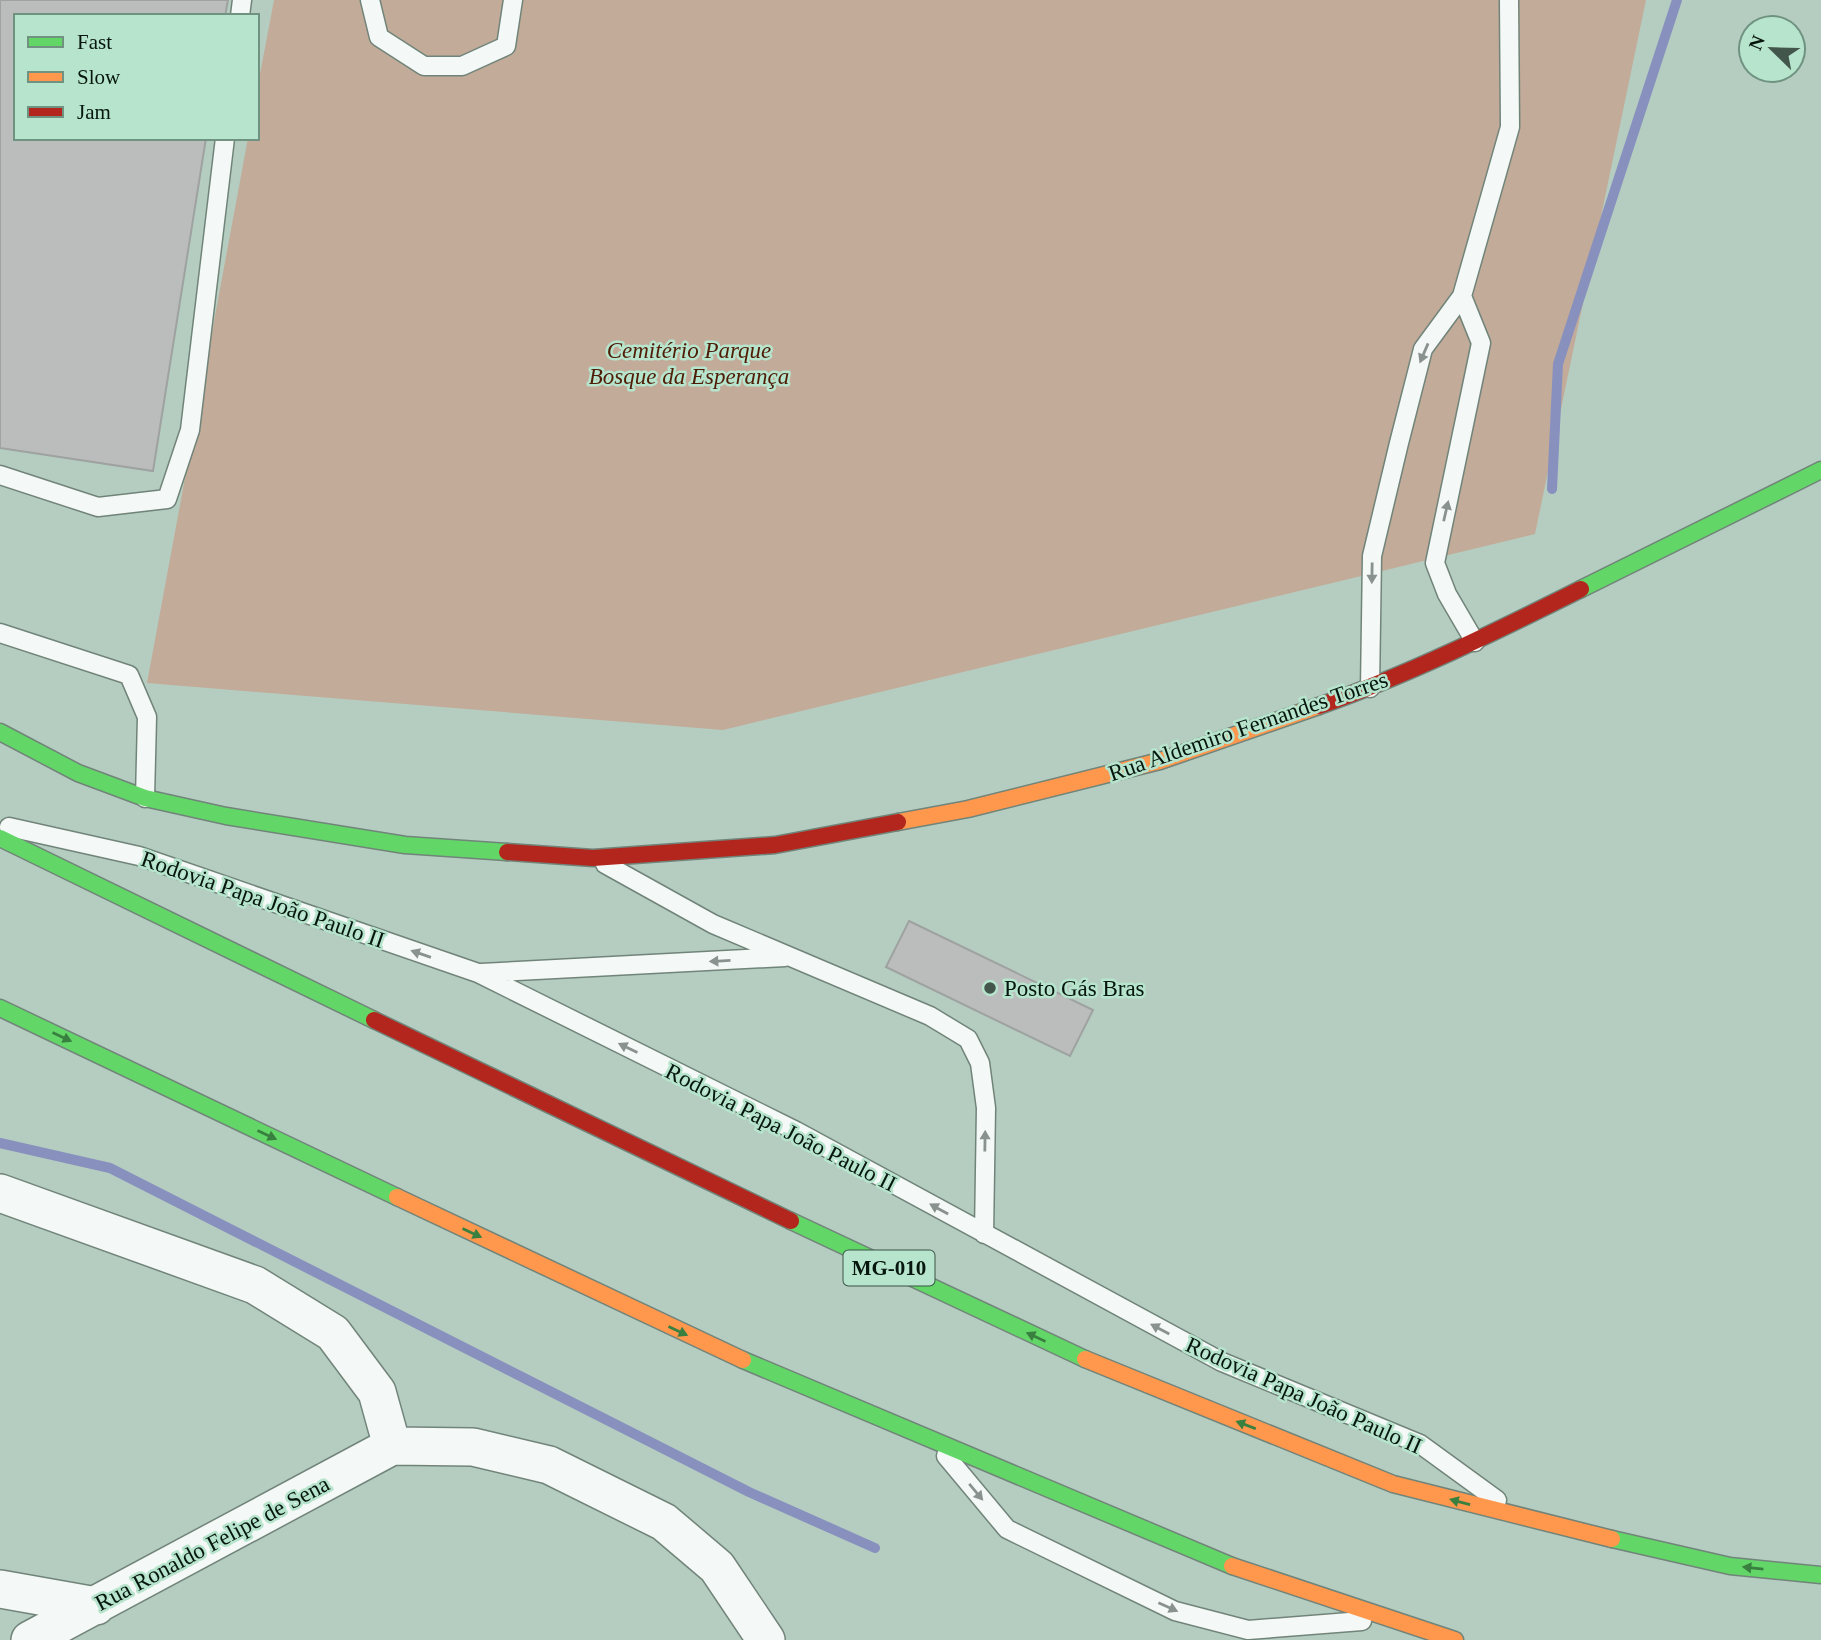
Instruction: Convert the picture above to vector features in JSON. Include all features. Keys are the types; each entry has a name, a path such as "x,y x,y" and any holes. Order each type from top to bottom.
{"main road":[{"name":"Rua Aldemiro Fernandes Torres","path":"0,732 78,773 145,798 226,816 405,845 593,858 775,845 968,810 1160,761 1370,688 1475,642 1821,470"},
{"name":"Rodovia Papa João Paulo II","path":"0,838 704,1180 1116,1374 1393,1484 1523,1519 1730,1566 1821,1575"},
{"path":"0,1008 709,1346 1259,1577 1455,1640"}],"street":[{"path":"0,1193 255,1285 333,1333 377,1392 392,1446 473,1447 549,1465 664,1522 717,1567 766,1640"},
{"name":"Rua Ronaldo Felipe de Sena","path":"30,1640 392,1446"},
{"path":"0,1589 96,1606"}],"lane":[{"path":"370,0 379,37 424,66 462,66 506,46 513,0"},
{"path":"1370,688 1372,556 1423,349 1462,296 1510,127 1508,0"},
{"path":"0,475 99,507 167,499 190,430 225,140"},
{"path":"1462,296 1481,343 1435,563 1447,594 1475,642"},
{"path":"0,633 129,675 147,717 145,798"},
{"name":"Rodovia Papa João Paulo II","path":"0,825 139,856 478,973 796,1131 1222,1362 1420,1444 1523,1519"},
{"name":"Rua Aldemiro Fernandes Torres","path":"593,858 713,925 930,1016 968,1039 980,1063 986,1108 984,1234"},
{"path":"478,973 789,957"},
{"path":"933,1440 1007,1529 1175,1611 1248,1630 1388,1619"}],"green space":[{"name":"Cemitério Parque Bosque da Esperança","path":"274,0 1646,0 1535,534 723,730 147,683 248,140 259,140 259,79"}],"building":[{"path":"0,0 228,0 225,14 14,14 14,140 206,140 153,471 0,448"},
{"name":"Posto Gás Bras","path":"909,921 1093,1010 1070,1056 886,967"}],"waterway":[{"path":"1552,489 1558,364 1677,0"},
{"path":"0,1143 110,1168 749,1492 875,1548"}],"traffic: fast":[{"path":"1581,589 1821,470"},
{"path":"0,732 78,773 145,798 226,816 405,845 507,852"},
{"path":"0,838 374,1020"},
{"path":"0,1008 397,1197"},
{"path":"791,1221 1085,1359"},
{"path":"743,1360 1232,1566"},
{"path":"1612,1539 1730,1566 1821,1575"}],"traffic: slow":[{"path":"898,822 968,809 1160,761 1319,706"},
{"path":"397,1197 743,1360"},
{"path":"1085,1359 1393,1484 1612,1539"},
{"path":"1232,1566 1455,1640"}],"traffic: jam":[{"path":"1319,706 1419,666 1581,589"},
{"path":"507,852 593,858 775,845 898,822"},
{"path":"374,1020 791,1221"}],"place":[{"name":"Posto Gás Bras","path":"990,988"}]}
